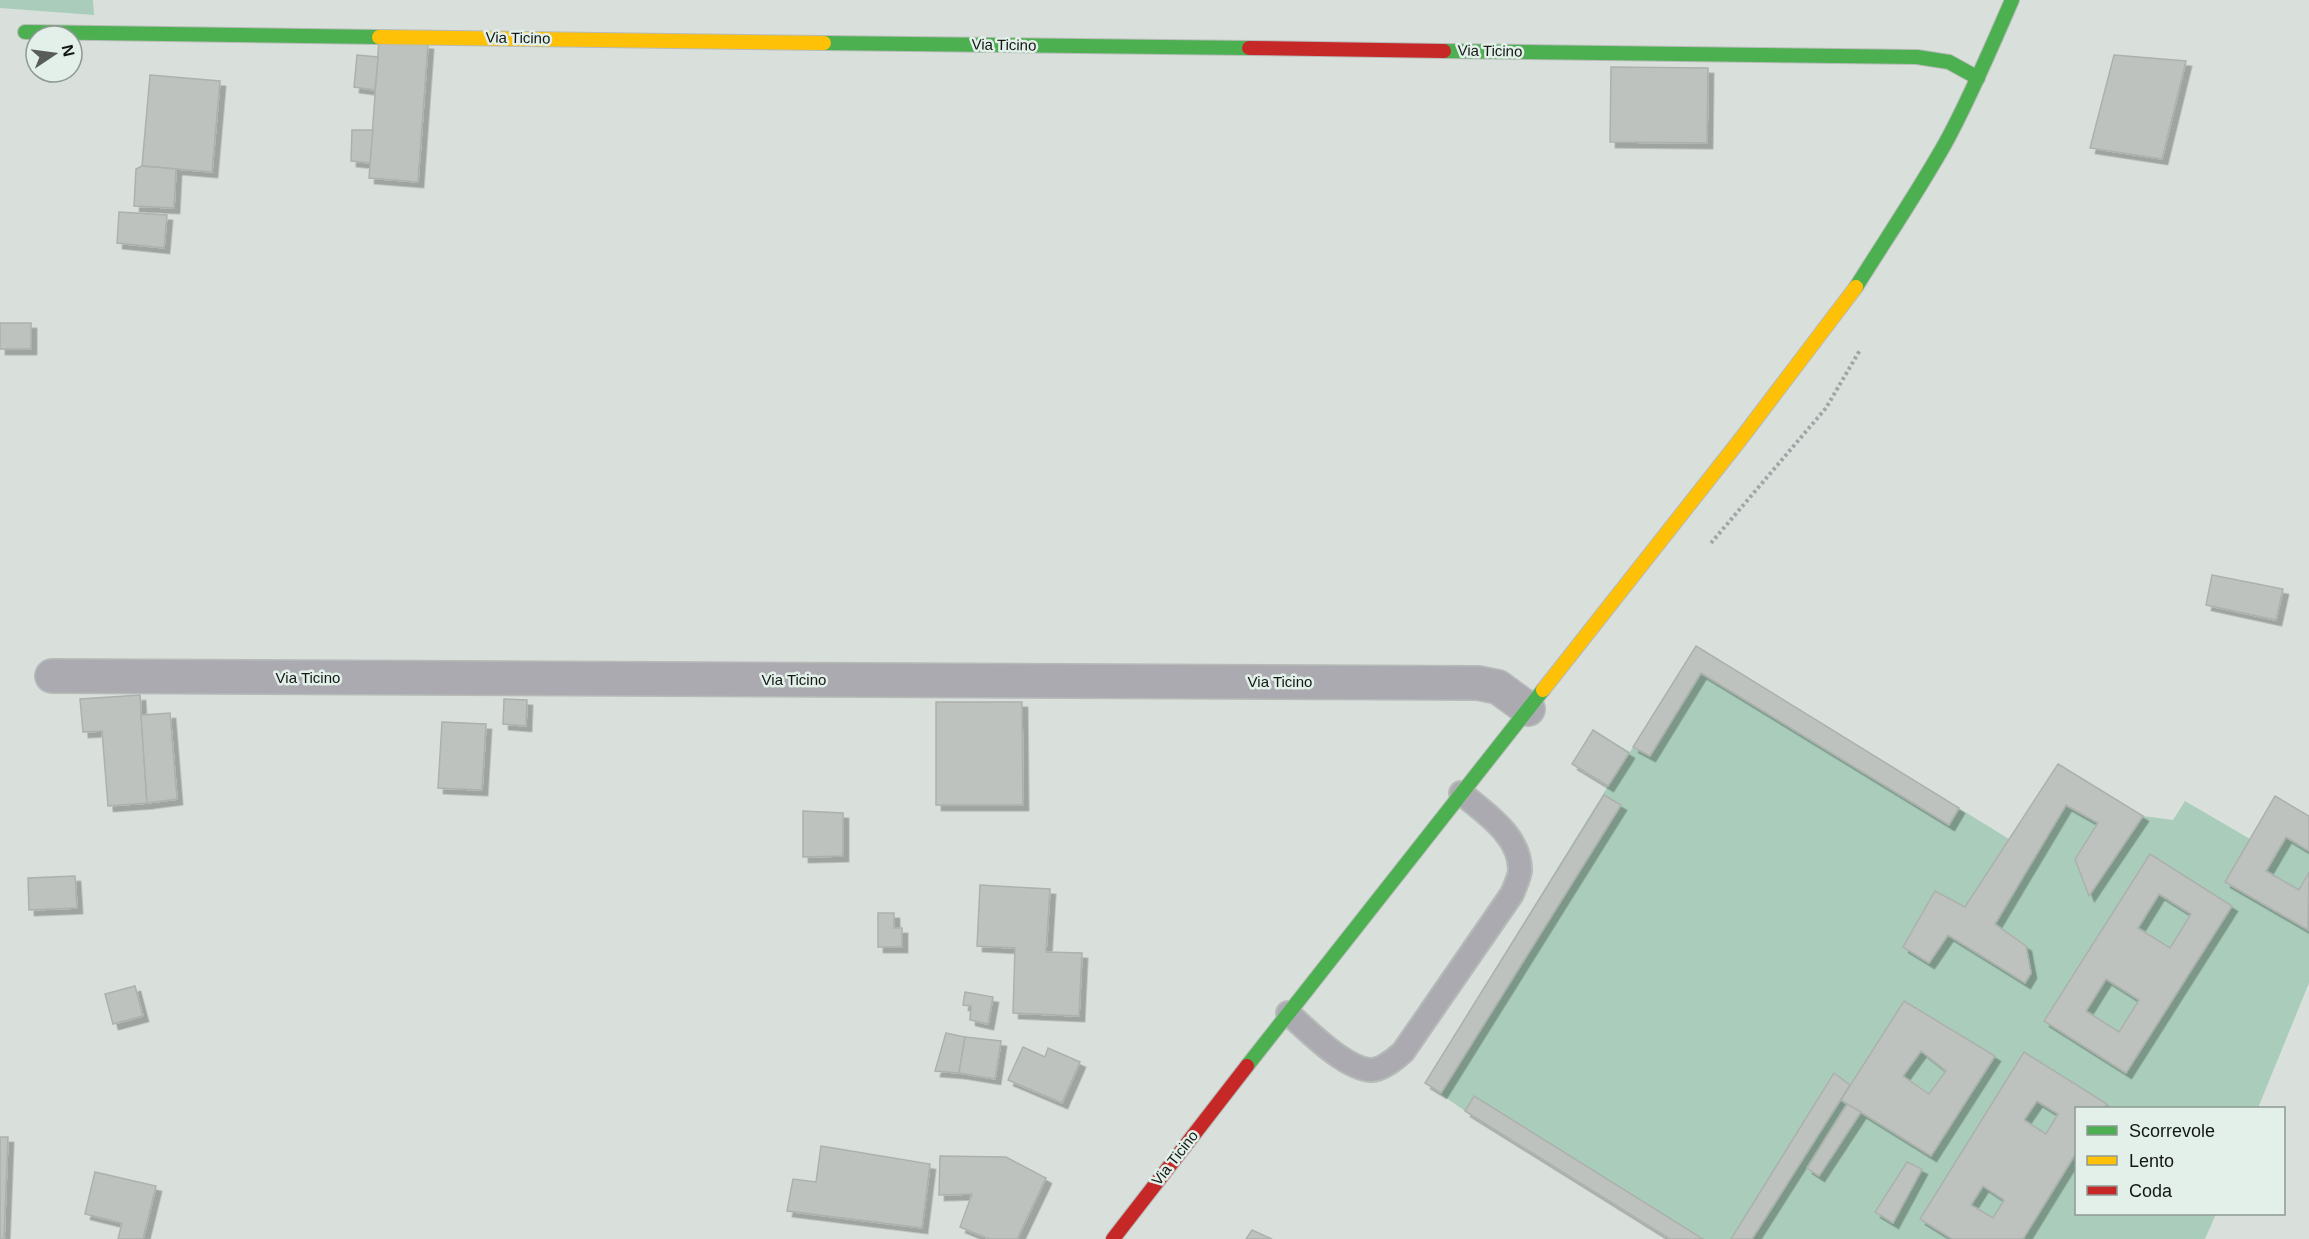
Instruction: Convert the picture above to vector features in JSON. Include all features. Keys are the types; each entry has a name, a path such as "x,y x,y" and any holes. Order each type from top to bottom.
{"street":[{"name":"Via Ticino","path":"1113,1239 1288,1013 1762,412 1853,291 1923,181 1978,78 2012,0"},
{"name":"Via Ticino","path":"84,33 1917,57 1949,62 1978,78"},
{"name":"Via Ticino","path":"52,676 1478,683 1498,687 1528,709"}],"lane":[{"path":"1288,1013 1352,1065 1373,1070 1393,1061 1403,1052 1512,894 1520,873 1518,855 1503,829 1461,793"}],"green space":[{"path":"0,0 93,0 94,15 0,8"},
{"path":"1696,646 2009,839 2059,764 2143,816 2173,820 2185,801 2250,839 2309,816 2309,983 2258,1107 2075,1107 2075,1215 2216,1215 2205,1239 1670,1239 1465,1111 1425,1083 1608,786 1572,764 1593,730 1630,752"}],"building":[{"path":"379,40 428,44 418,182 369,178"},
{"path":"357,55 378,57 375,90 354,87"},
{"path":"2114,55 2186,61 2162,159 2090,148"},
{"path":"1611,67 1708,68 1707,143 1610,142"},
{"path":"150,75 220,81 212,172 142,166"},
{"path":"352,130 373,130 370,163 351,161"},
{"path":"142,166 176,169 174,208 134,206 136,169"},
{"path":"119,212 167,215 164,248 117,243"},
{"path":"0,323 31,323 31,349 0,349"},
{"path":"2212,575 2283,589 2276,620 2206,605"},
{"path":"1696,646 1959,808 1949,825 1701,673 1650,756 1633,747"},
{"path":"140,695 147,803 108,806 102,731 83,732 80,699"},
{"path":"504,699 527,700 526,726 503,724"},
{"path":"936,702 1022,702 1023,805 936,805"},
{"path":"170,713 177,799 147,803 141,715"},
{"path":"442,722 486,724 482,790 438,788"},
{"path":"1593,730 1629,753 1608,786 1572,764"},
{"path":"2058,764 2143,816 2089,896 2075,859 2098,823 2066,805 1995,924 2026,946 2031,973 2025,983 1948,935 1929,963 1903,947 1935,891 1965,907"},
{"path":"1604,795 1621,805 1441,1093 1425,1083"},
{"path":"2275,796 2309,816 2309,851 2286,837 2266,871 2299,890 2309,872 2308,930 2225,882"},
{"path":"803,811 843,813 843,856 803,857"},
{"path":"2150,854 2232,906 2126,1073 2044,1021","holes":["2159,894 2191,914 2170,948 2138,928","2106,979 2139,1000 2119,1032 2086,1011"]},
{"path":"75,876 77,908 29,910 28,878"},
{"path":"980,885 1050,889 1046,952 1082,953 1079,1016 1013,1013 1015,948 977,946"},
{"path":"878,913 894,913 894,928 902,928 902,947 878,947"},
{"path":"135,986 143,1016 113,1024 105,994"},
{"path":"965,992 993,997 988,1024 970,1020 971,1006 963,1005"},
{"path":"1904,1001 1995,1056 1931,1156 1841,1100","holes":["1921,1051 1946,1071 1929,1094 1903,1076"]},
{"path":"946,1033 965,1037 959,1073 935,1071"},
{"path":"965,1037 1001,1041 995,1079 959,1073"},
{"path":"1023,1047 1045,1057 1048,1048 1080,1062 1062,1103 1008,1080"},
{"path":"2024,1052 2107,1104 2105,1107 2075,1107 2075,1155 2023,1239 1952,1239 1920,1219","holes":["2037,1101 2058,1114 2046,1134 2024,1120","1983,1186 2004,1200 1993,1218 1971,1205"]},
{"path":"1834,1073 1850,1085 1752,1239 1731,1239"},
{"path":"1474,1096 1703,1239 1670,1239 1465,1111"},
{"path":"1847,1104 1861,1112 1819,1176 1807,1168"},
{"path":"0,1137 8,1137 4,1239 0,1239"},
{"path":"821,1146 930,1164 922,1228 787,1211 793,1179 816,1182"},
{"path":"940,1156 1006,1157 1046,1178 1017,1239 989,1239 960,1227 972,1194 939,1195"},
{"path":"1907,1162 1922,1169 1893,1223 1875,1212"},
{"path":"95,1172 156,1186 143,1239 118,1239 122,1223 85,1214"},
{"path":"1252,1230 1272,1239 1246,1239"}],"traffic: fast":[{"path":"1856,287 1946,142 2012,0"},
{"path":"84,33 379,37"},
{"path":"824,43 1249,48"},
{"path":"1444,51 1917,57 1949,62 1978,78"},
{"path":"1247,1066 1543,690"}],"traffic: slow":[{"path":"379,37 824,43"},
{"path":"1543,690 1740,440 1856,287"}],"traffic: jam":[{"path":"1249,48 1444,51"},
{"path":"1113,1239 1247,1066"}]}
